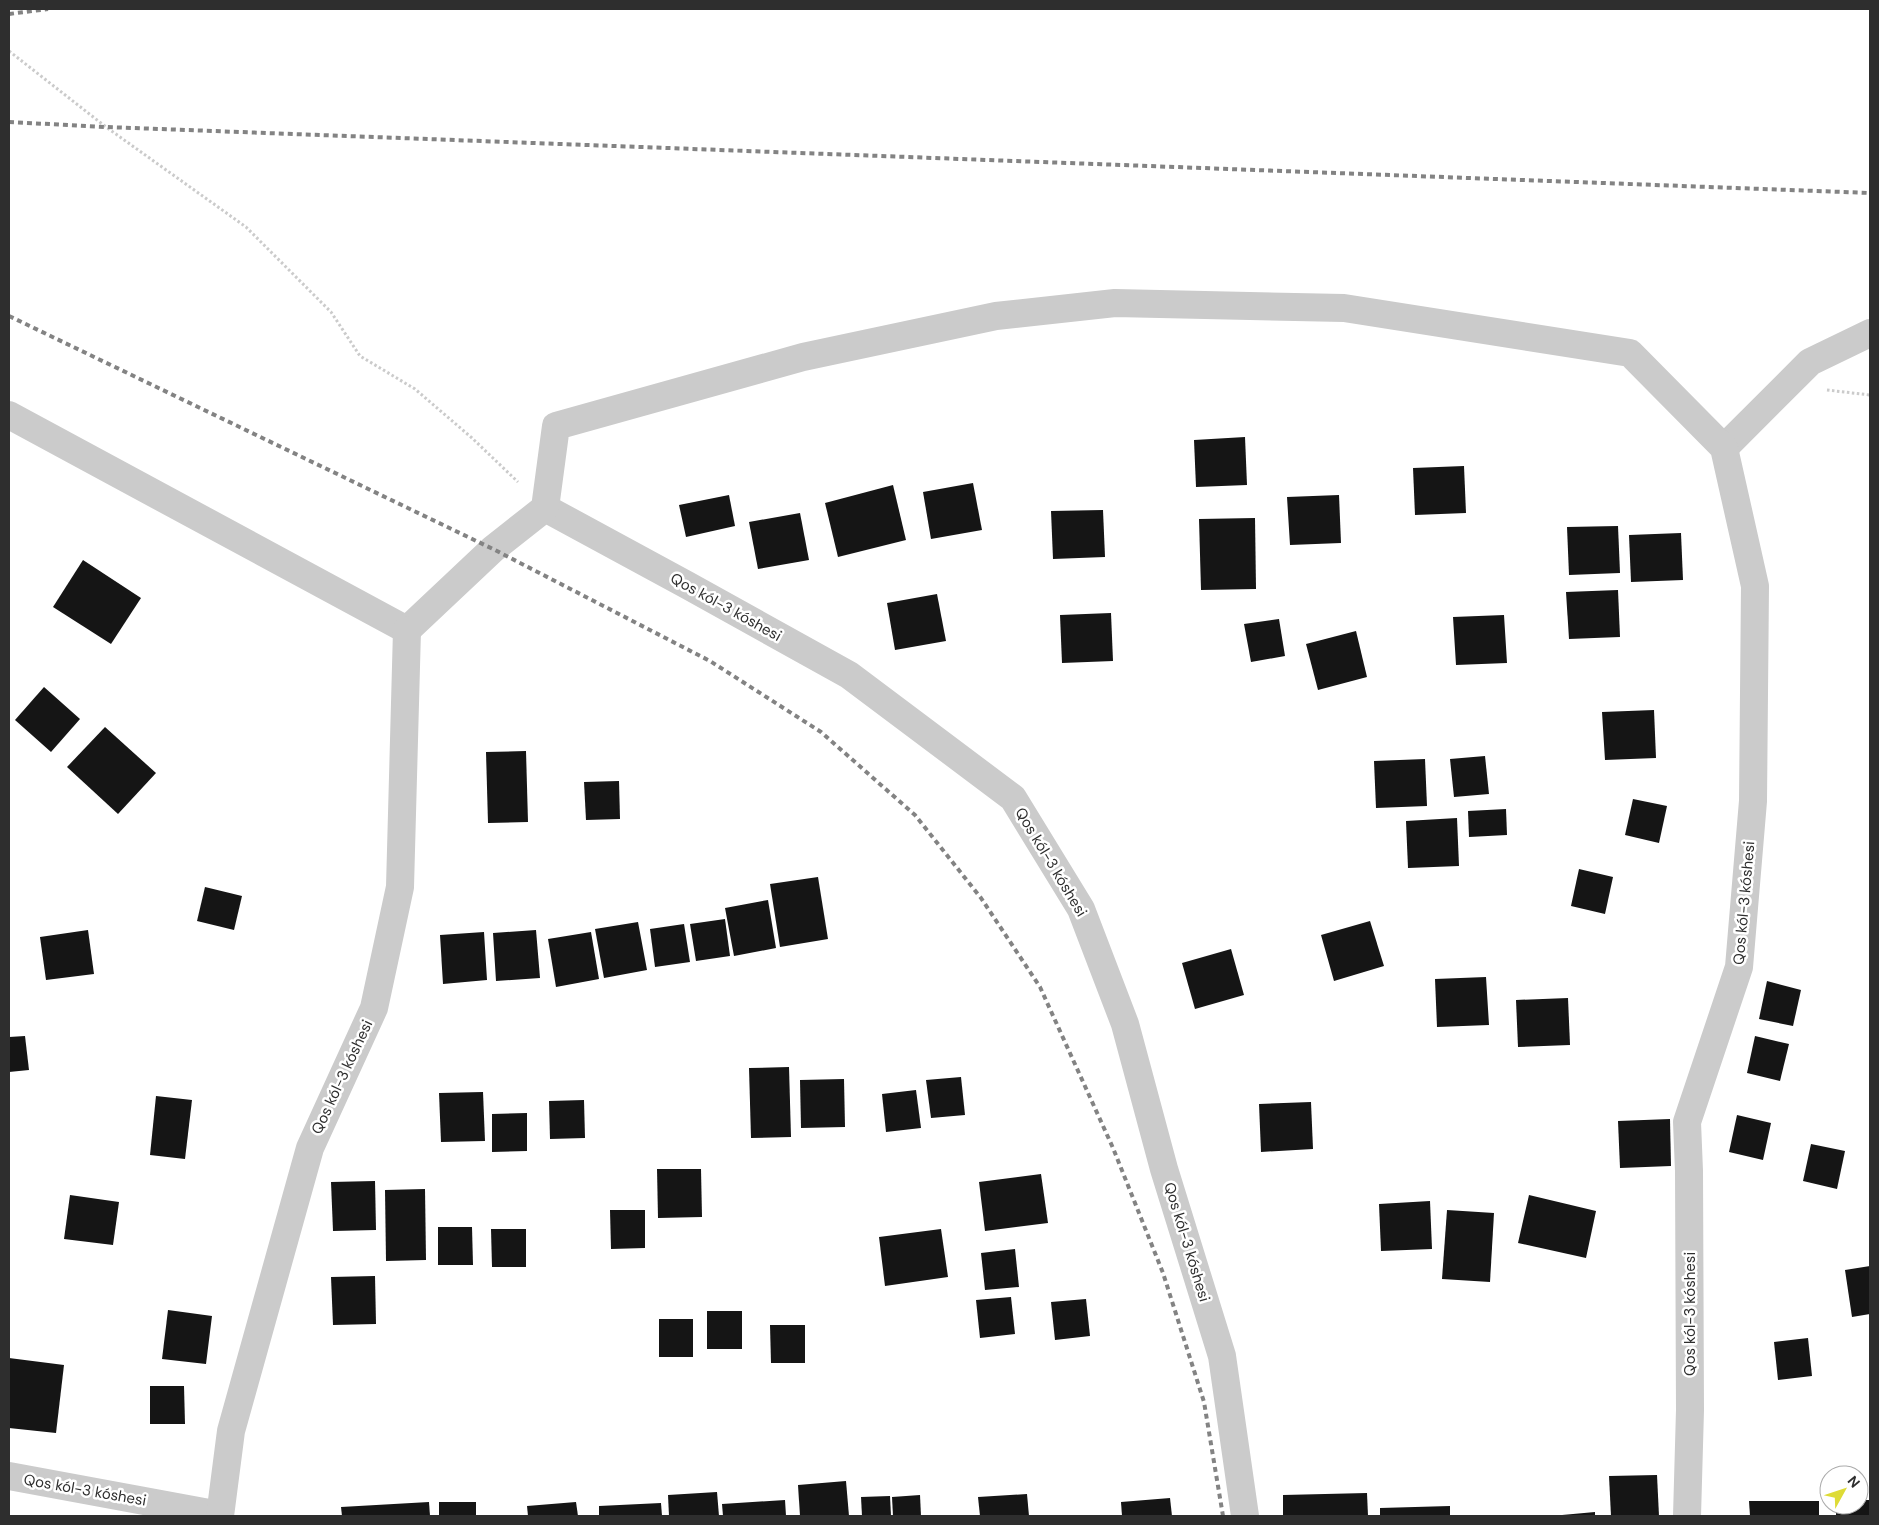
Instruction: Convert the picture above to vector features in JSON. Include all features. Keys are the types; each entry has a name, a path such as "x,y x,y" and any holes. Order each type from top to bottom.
{"street":[{"path":"9,415 407,630 493,548 545,508 556,426 804,357 996,316 1115,303 1344,308 1630,353 1724,448 1810,362 1870,333"},
{"name":"Qos kól-3 kóshesi","path":"1687,1516 1690,1410 1689,1171 1686,1122 1739,967 1753,801 1755,586 1724,448"},
{"name":"Qos kól-3 kóshesi","path":"545,508 849,675 1013,798 1081,909 1125,1024 1164,1168 1222,1356 1245,1516"},
{"name":"Qos kól-3 kóshesi","path":"9,1476 220,1516 231,1431 310,1148 374,1008 400,887 407,630"}],"path":[{"path":"9,51 106,127 246,227 331,312 360,356 415,389 472,438 545,508"}],"building":[{"path":"1245,437 1247,485 1196,487 1194,440"},
{"path":"1464,466 1466,513 1415,515 1413,468"},
{"path":"973,483 982,530 931,539 923,492"},
{"path":"893,485 906,540 838,557 825,503"},
{"path":"729,495 735,526 686,537 679,505"},
{"path":"1339,495 1341,543 1290,545 1287,497"},
{"path":"1103,510 1105,557 1053,559 1051,511"},
{"path":"800,513 809,560 758,569 749,522"},
{"path":"1255,518 1256,589 1201,590 1199,519"},
{"path":"1618,526 1620,573 1569,575 1567,527"},
{"path":"1681,533 1683,580 1631,582 1629,535"},
{"path":"83,560 141,598 111,644 53,607"},
{"path":"1618,590 1620,637 1569,639 1566,592"},
{"path":"937,594 946,641 895,650 887,603"},
{"path":"1111,613 1113,661 1062,663 1060,615"},
{"path":"1504,615 1507,663 1456,665 1453,617"},
{"path":"1279,619 1285,656 1251,662 1244,624"},
{"path":"1356,631 1367,677 1318,690 1306,644"},
{"path":"44,687 80,719 51,752 15,720"},
{"path":"1654,710 1656,758 1605,760 1602,712"},
{"path":"105,727 156,773 118,814 67,767"},
{"path":"526,751 528,822 488,823 486,752"},
{"path":"1485,756 1489,794 1454,797 1450,759"},
{"path":"1425,759 1427,806 1376,808 1374,761"},
{"path":"619,781 620,819 586,820 584,782"},
{"path":"1633,799 1667,806 1659,843 1625,835"},
{"path":"1506,809 1507,835 1469,837 1468,811"},
{"path":"1457,818 1459,866 1408,868 1406,821"},
{"path":"1579,869 1613,877 1605,914 1571,906"},
{"path":"818,877 828,939 780,947 770,884"},
{"path":"205,887 242,896 234,930 197,921"},
{"path":"768,900 776,948 734,956 725,908"},
{"path":"725,919 730,956 696,961 690,924"},
{"path":"1370,921 1384,966 1334,981 1321,935"},
{"path":"638,922 647,970 604,978 595,929"},
{"path":"684,924 690,962 655,967 650,929"},
{"path":"88,930 94,974 46,980 40,937"},
{"path":"536,930 540,978 496,981 493,933"},
{"path":"484,932 487,980 443,984 440,935"},
{"path":"591,932 599,979 556,987 548,939"},
{"path":"1231,949 1244,995 1195,1009 1182,963"},
{"path":"1486,977 1489,1025 1437,1027 1435,979"},
{"path":"1767,981 1801,990 1793,1026 1759,1019"},
{"path":"1568,998 1570,1045 1518,1047 1516,1000"},
{"path":"25,1036 29,1070 9,1072 9,1037"},
{"path":"1755,1036 1789,1044 1780,1081 1747,1073"},
{"path":"789,1067 791,1137 751,1138 749,1068"},
{"path":"961,1077 965,1115 931,1118 926,1080"},
{"path":"844,1079 845,1127 801,1128 800,1080"},
{"path":"916,1090 921,1128 886,1132 882,1094"},
{"path":"483,1092 485,1141 441,1142 439,1093"},
{"path":"156,1096 192,1100 185,1159 150,1155"},
{"path":"584,1100 585,1138 550,1139 549,1101"},
{"path":"1311,1102 1313,1149 1261,1152 1259,1104"},
{"path":"527,1113 527,1151 492,1152 492,1114"},
{"path":"1737,1115 1771,1123 1763,1160 1729,1152"},
{"path":"1670,1119 1671,1166 1620,1168 1618,1121"},
{"path":"1811,1144 1845,1151 1837,1189 1803,1181"},
{"path":"657,1169 701,1169 702,1217 658,1218"},
{"path":"1041,1174 1048,1223 985,1231 979,1182"},
{"path":"375,1181 376,1230 333,1231 331,1182"},
{"path":"425,1189 426,1260 386,1261 385,1190"},
{"path":"70,1195 119,1202 113,1245 64,1239"},
{"path":"1529,1195 1596,1211 1586,1258 1518,1243"},
{"path":"1430,1201 1432,1249 1381,1251 1379,1204"},
{"path":"610,1210 645,1210 645,1248 611,1249"},
{"path":"1447,1210 1494,1213 1490,1282 1442,1279"},
{"path":"438,1227 472,1227 473,1265 438,1265"},
{"path":"491,1229 526,1229 526,1267 492,1267"},
{"path":"941,1229 948,1277 885,1286 879,1237"},
{"path":"1015,1249 1019,1287 985,1290 981,1253"},
{"path":"1870,1266 1870,1314 1852,1317 1845,1270"},
{"path":"375,1276 376,1324 333,1325 331,1277"},
{"path":"1011,1297 1015,1334 980,1338 976,1300"},
{"path":"1086,1299 1090,1336 1055,1340 1051,1302"},
{"path":"168,1310 212,1316 206,1364 162,1359"},
{"path":"707,1311 742,1311 742,1349 707,1349"},
{"path":"659,1319 693,1319 693,1357 659,1357"},
{"path":"770,1325 805,1325 805,1363 771,1363"},
{"path":"1808,1338 1812,1376 1778,1380 1774,1342"},
{"path":"9,1358 64,1365 56,1433 9,1428"},
{"path":"150,1386 184,1386 185,1424 150,1424"},
{"path":"1657,1475 1659,1516 1611,1516 1609,1476"},
{"path":"846,1481 849,1516 800,1516 798,1485"},
{"path":"717,1492 719,1516 669,1516 668,1495"},
{"path":"1367,1493 1368,1516 1283,1516 1283,1495"},
{"path":"1027,1494 1029,1516 980,1516 978,1497"},
{"path":"920,1495 921,1516 893,1516 892,1497"},
{"path":"890,1496 891,1516 862,1516 861,1497"},
{"path":"1170,1498 1172,1516 1122,1516 1121,1502"},
{"path":"785,1500 786,1516 723,1516 722,1504"},
{"path":"1870,1500 1870,1516 1836,1516 1869,1515"},
{"path":"1749,1501 1819,1501 1819,1516 1750,1516"},
{"path":"429,1502 430,1516 342,1516 341,1507"},
{"path":"439,1502 476,1502 476,1516 439,1516"},
{"path":"576,1502 578,1516 528,1516 527,1506"},
{"path":"661,1503 662,1516 599,1516 599,1506"},
{"path":"1450,1506 1450,1516 1380,1516 1380,1508"},
{"path":"1595,1512 1595,1516 1562,1516 1562,1515"}],"railway":[{"path":"9,14 48,9"},
{"path":"9,122 1870,193"},
{"path":"9,316 493,549 710,661 821,732 915,815 981,898 1040,987 1113,1148 1163,1273 1204,1402 1223,1516"}]}
